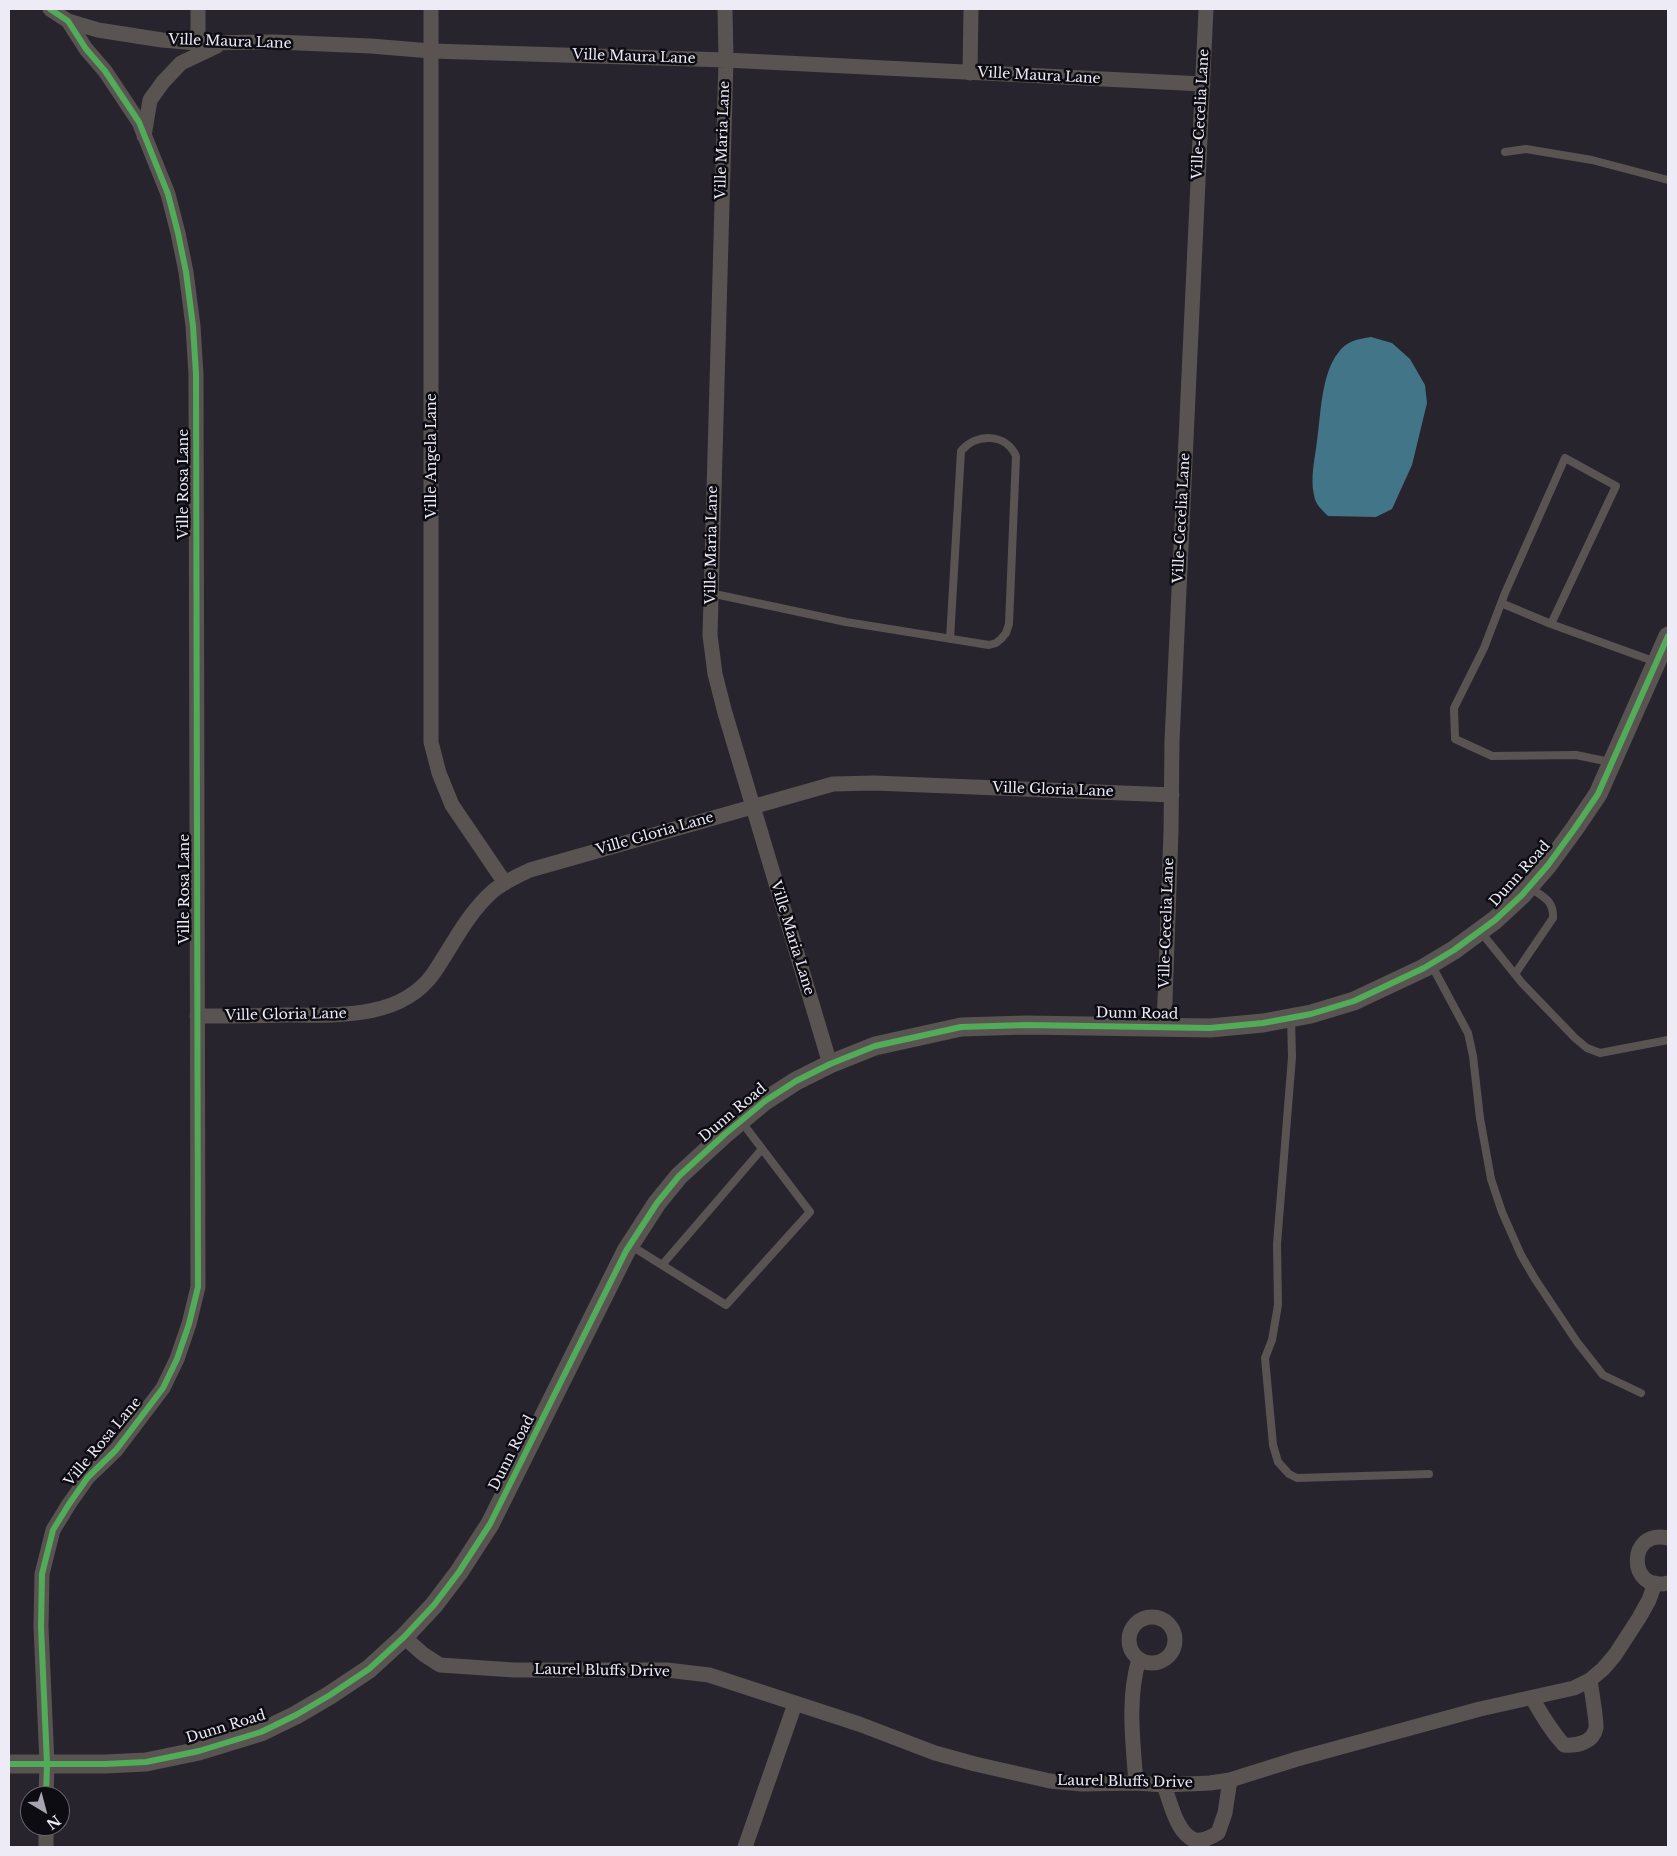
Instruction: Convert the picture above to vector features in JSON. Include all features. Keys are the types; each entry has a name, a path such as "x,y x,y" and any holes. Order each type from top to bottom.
{"street":[{"name":"Ville Rosa Lane","path":"46,1786 41,1627 42,1574 53,1530 88,1477 116,1450 162,1388 176,1359 189,1324 198,1287 196,374 193,326 186,272 168,194 139,122 106,71 86,49 68,21 50,9"},
{"path":"198,9 198,43"},
{"name":"Ville Angela Lane","path":"431,9 431,742 439,773 452,805 505,883"},
{"name":"Ville Maria Lane","path":"725,9 726,60 710,635 715,674 830,1064"},
{"path":"970,73 971,9"},
{"name":"Ville-Cecelia Lane","path":"1164,1028 1172,795 1172,731 1206,9"},
{"name":"Ville Maura Lane","path":"68,21 98,30 162,40 198,43 274,42 371,46 431,51 726,60 1202,84"},
{"path":"144,137 150,100 163,82 181,63 222,43"},
{"name":"Dunn Road","path":"9,1764 146,1762 199,1751 261,1732 296,1715 369,1669 404,1638 434,1605 459,1572 490,1524 630,1245 658,1203 679,1176 740,1121 771,1096 796,1081 830,1064 875,1046 961,1027 1026,1024 1164,1028 1228,1026 1263,1024 1311,1014 1354,1001 1431,964 1480,931 1495,920 1529,887 1548,865 1598,794 1668,636"},
{"name":"Ville Gloria Lane","path":"197,1016 336,1015 368,1012 394,1004 416,992 432,975 460,929 493,891 530,870 833,784 874,783 1172,795"},
{"name":"Laurel Bluffs Drive","path":"404,1638 440,1665 514,1670 666,1670 709,1675 859,1724 935,1753 1050,1781 1082,1784 1136,1783 1164,1785 1210,1783 1230,1780 1471,1712 1574,1688 1590,1680 1616,1654 1649,1600 1662,1583 1648,1580 1642,1575 1636,1560 1638,1553 1648,1540 1655,1537 1668,1538"},
{"path":"1136,1783 1132,1722 1133,1679 1139,1659"},
{"path":"1532,1698 1547,1725 1560,1741 1564,1745 1575,1746 1588,1740 1596,1728 1590,1680"},
{"path":"745,1847 795,1704"},
{"path":"1164,1785 1177,1822 1195,1840 1203,1840 1218,1832 1225,1813 1230,1780"}],"lane":[{"path":"1505,152 1526,149 1582,158 1668,180"},
{"path":"710,592 846,622 950,639 989,645 996,643 1006,633 1009,624 1016,456 1007,442 1000,439 972,440 961,451 950,639"},
{"path":"1551,624 1616,486 1565,458 1501,603 1484,648 1454,708 1455,739 1492,756 1576,755 1612,763"},
{"path":"1501,603 1551,624 1656,662"},
{"path":"1515,974 1553,918 1554,908 1529,887"},
{"path":"1480,931 1515,974 1575,1038 1588,1048 1600,1052 1668,1040"},
{"path":"1431,964 1468,1033 1473,1056 1480,1118 1492,1179 1502,1212 1521,1255 1566,1326 1603,1375 1641,1393"},
{"path":"1291,1018 1292,1057 1277,1244 1278,1305 1272,1340 1265,1358 1273,1445 1278,1462 1289,1474 1297,1478 1429,1474"},
{"path":"630,1245 726,1305 810,1212 740,1121"},
{"path":"662,1265 762,1149"}],"water":[{"path":"1371,337 1392,343 1410,359 1425,385 1427,403 1412,465 1392,509 1376,517 1328,516 1316,501 1312,482 1325,383 1332,362 1341,349 1353,341"}],"cycle path":[{"path":"46,1786 41,1627 42,1574 53,1530 88,1477 116,1450 163,1388 177,1359 189,1324 198,1287 196,374 193,326 186,272 168,194 139,122 105,71 86,49 68,21 50,9"},
{"path":"9,1764 146,1762 199,1751 261,1732 296,1715 369,1669 404,1637 434,1605 459,1572 490,1524 626,1251 657,1203 679,1176 725,1134 765,1101 796,1081 830,1064 875,1046 961,1027 1026,1025 1210,1028 1263,1023 1311,1014 1354,1001 1424,968 1454,950 1495,920 1522,895 1548,865 1575,828 1598,794 1668,636"}]}
